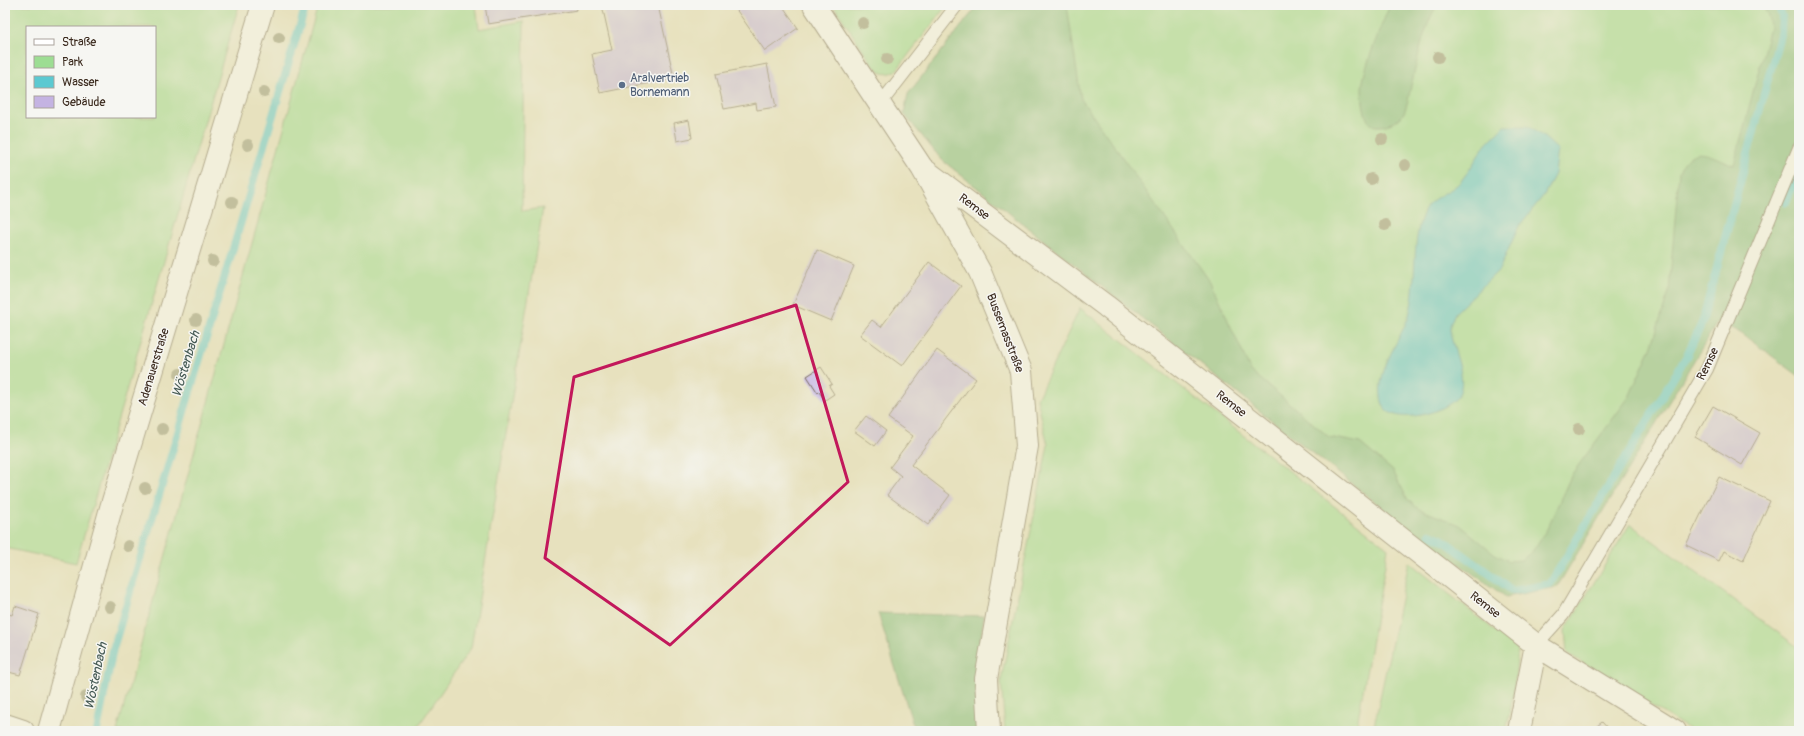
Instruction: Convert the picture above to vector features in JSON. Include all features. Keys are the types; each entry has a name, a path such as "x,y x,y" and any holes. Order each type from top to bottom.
{"street":[{"name":"Adenauerstraße","path":"49,731 111,508 263,5"},
{"name":"Bussemasstraße","path":"814,5 922,168 980,272 1021,371 1027,446 986,679 989,731"},
{"name":"Remse","path":"922,168 1106,306 1536,645 1674,731"},
{"path":"1519,731 1536,645"},
{"path":"5,726 23,731"}],"lane":[{"path":"880,103 957,5"},
{"name":"Remse","path":"1536,645 1563,615 1707,369 1799,148"}],"highlighted area":[{"path":"796,305 848,482 670,645 545,558 574,377"}],"green space":[{"path":"5,5 239,5 76,563 5,548"},
{"path":"318,5 476,5 479,29 524,21 522,211 543,208 471,648 415,731 117,731"},
{"path":"833,5 947,5 896,71 886,74 878,70 873,65"},
{"path":"978,5 1768,5 1776,20 1699,322 1547,577 1413,532 942,160 904,114 908,94"},
{"path":"978,5 1067,5 1081,99 1211,283 1251,371 1329,437 1360,443 1393,471 1408,500 1419,509 1460,525 1495,554 1509,561 1521,560 1532,552 1547,529 1572,474 1629,397 1651,348 1669,292 1679,172 1684,162 1690,156 1703,154 1710,155 1734,165 1770,27 1767,14 1760,5 1799,5 1799,376 1742,334 1718,321 1557,587 1506,597 1413,532 942,160 904,114 908,94"},
{"path":"1390,5 1437,5 1424,34 1408,102 1403,114 1394,122 1376,126 1369,122 1366,116 1363,104 1363,80 1369,59"},
{"path":"1080,308 1388,548 1356,731 1005,731 1001,680 1048,445 1037,399"},
{"path":"1630,524 1799,648 1799,731 1692,731 1567,653 1565,630"},
{"path":"1409,562 1518,649 1514,691 1506,731 1373,731"},
{"path":"878,613 984,616 975,682 979,731 915,731"}],"water":[{"path":"1504,126 1527,126 1544,137 1558,150 1555,174 1544,195 1519,226 1499,270 1456,312 1453,318 1450,329 1451,336 1462,379 1459,394 1454,401 1445,407 1434,411 1421,415 1398,416 1389,412 1383,405 1381,382 1388,359 1409,315 1412,302 1416,245 1421,219 1426,208 1433,200 1453,188 1461,181 1483,148"}],"building":[{"path":"485,5 576,5 577,10 488,24"},
{"path":"602,5 658,5 674,78 600,93 592,54 612,50"},
{"path":"733,5 782,5 798,28 765,51"},
{"path":"767,64 776,107 757,110 756,103 724,109 716,74"},
{"path":"689,120 692,138 677,141 674,123"},
{"path":"817,250 854,266 831,321 793,305"},
{"path":"929,262 961,286 902,366 860,335 872,320 881,327"},
{"path":"937,350 976,379 911,465 950,495 928,525 887,495 901,476 890,467 913,436 888,418"},
{"path":"821,367 832,384 829,386 834,394 825,400 819,392 818,393 807,376"},
{"path":"1713,406 1760,433 1742,465 1695,437"},
{"path":"866,416 886,431 875,446 854,431"},
{"path":"1719,477 1770,501 1743,561 1724,551 1719,561 1686,545"},
{"path":"15,606 39,614 20,675 5,671 5,613 12,615"},
{"path":"1602,722 1610,731 1591,731"}],"waterway":[{"name":"Wöstenbach","path":"97,731 113,649 306,5"},
{"path":"1430,534 1443,540 1513,591 1550,584 1686,357 1702,323 1781,31 1782,16 1778,5"},
{"path":"1786,202 1799,170"}],"place":[{"name":"Aralvertrieb Bornemann","path":"622,85"}]}
